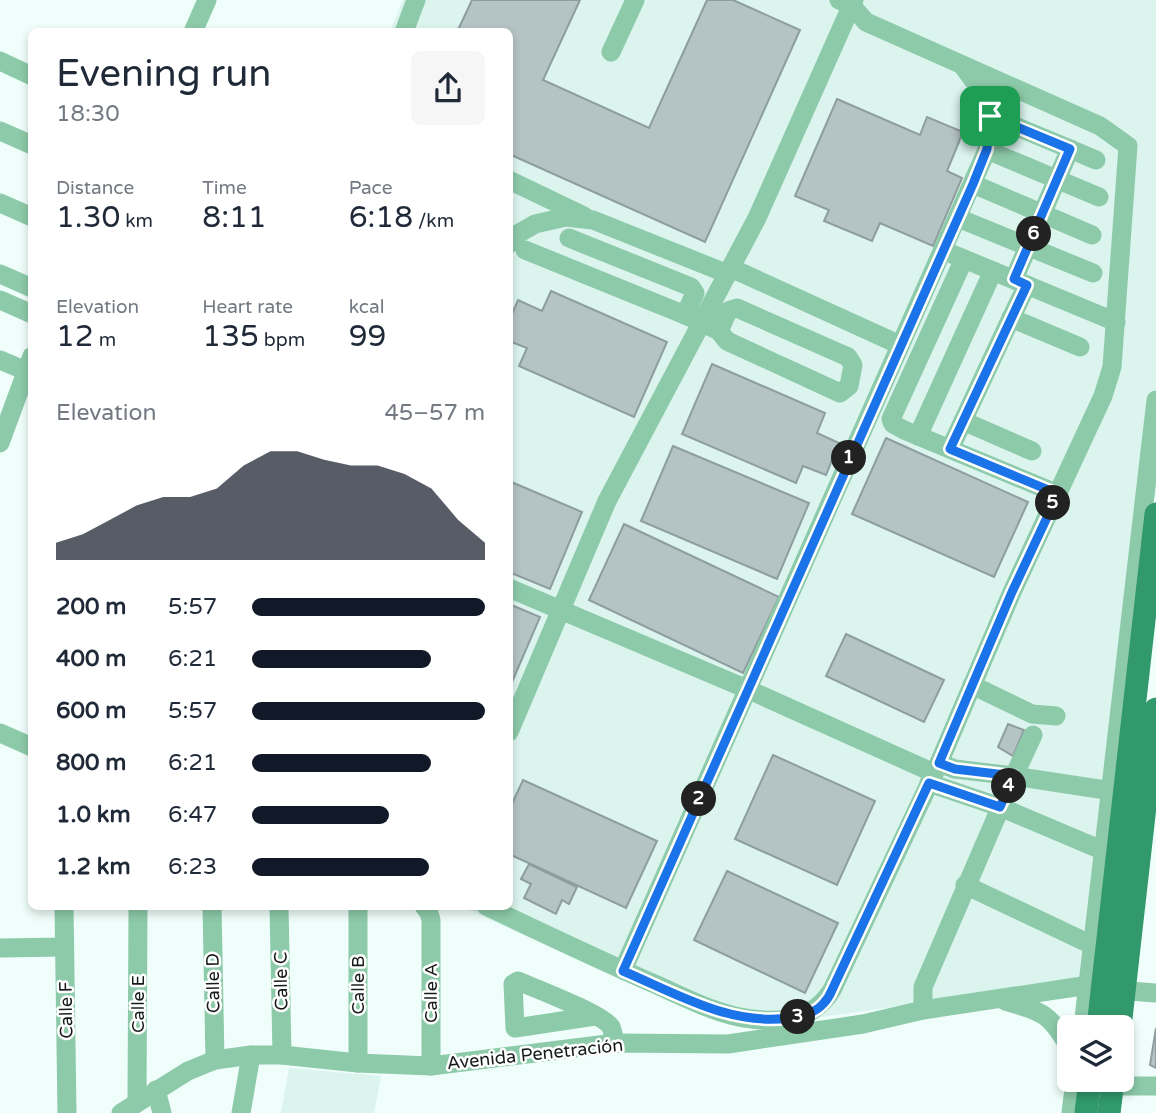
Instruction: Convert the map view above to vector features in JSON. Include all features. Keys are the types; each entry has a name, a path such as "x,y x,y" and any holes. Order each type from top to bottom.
{"main road":[{"path":"1116,1015 1106,988 1116,855 1156,514"},
{"path":"1100,1015 1156,709"},
{"path":"1086,1113 1099,1092"},
{"path":"1106,1092 1109,1113"}],"street":[{"path":"195,28 207,0"},
{"path":"406,28 416,0"},
{"path":"611,52 635,0"},
{"path":"494,910 696,1003 751,1019 775,1020 812,1012 824,1004 934,773 1103,396 1112,368 1128,146 1100,126 866,22 848,2 757,218 607,501 513,723"},
{"path":"0,61 28,74"},
{"path":"623,971 987,149 990,116 984,95 962,64"},
{"path":"990,116 1096,160"},
{"path":"0,131 28,143"},
{"path":"987,149 1099,197"},
{"path":"950,449 1011,318 1029,246 1070,149"},
{"path":"513,182 593,220 730,271 900,345"},
{"path":"973,184 1092,235"},
{"path":"0,203 28,215"},
{"path":"593,220 566,218 535,224 516,235 517,247 702,323 727,341 840,393 849,386 853,365 848,357 737,308 702,323"},
{"path":"958,218 1093,273"},
{"path":"569,238 691,287 702,323"},
{"path":"943,250 1116,322"},
{"path":"964,259 891,419 893,424 1058,494"},
{"path":"918,436 993,271"},
{"path":"0,274 28,286"},
{"path":"0,300 28,312"},
{"path":"1011,318 1080,347"},
{"path":"0,360 28,363"},
{"path":"0,440 28,366"},
{"path":"1090,1015 1106,988 1094,946 1156,400"},
{"path":"963,421 1032,451"},
{"path":"513,590 747,689 934,773 1000,807 1104,851"},
{"path":"972,685 1032,714 1056,716"},
{"path":"0,733 28,745"},
{"path":"923,1010 923,987 965,885 1033,735"},
{"path":"934,773 955,769 1112,791"},
{"path":"965,885 1094,946"},
{"name":"Calle F","path":"64,910 67,1113"},
{"name":"Calle E","path":"137,1101 138,910"},
{"name":"Calle D","path":"212,910 215,1060"},
{"name":"Calle C","path":"279,910 282,1055"},
{"name":"Calle B","path":"358,910 358,1063"},
{"name":"Calle A","path":"427,913 431,1066"},
{"path":"0,948 65,947"},
{"path":"1106,988 1156,993"},
{"name":"Avenida Penetración","path":"121,1113 156,1090 215,1060 251,1055 431,1066 615,1043 728,1044 863,1024 923,1010 1106,988"},
{"path":"1001,1000 1046,1014 1057,1027"},
{"path":"595,1016 610,1025 615,1043"},
{"path":"241,1113 251,1055"},
{"path":"1134,1084 1156,1086"},
{"path":"156,1090 162,1113"},
{"path":"1071,1113 1074,1092"}],"shaded area":[{"path":"403,0 1156,0 1156,488 1099,978 743,1028 669,1001 469,910 513,910 513,28 392,28"},
{"path":"289,1068 381,1076 374,1113 281,1113"}],"building":[{"path":"472,0 580,0 543,80 649,128 707,0 733,0 800,30 705,242 513,156 513,28 459,28"},
{"path":"837,99 920,135 927,117 963,132 947,171 962,178 933,246 880,223 872,241 824,221 829,210 795,196"},
{"path":"551,291 667,342 634,417 519,366 527,348 513,343 513,312 518,300 542,311"},
{"path":"712,364 825,413 817,433 839,443 826,475 803,466 796,483 682,434"},
{"path":"886,438 1028,502 994,577 852,514"},
{"path":"673,446 809,503 777,579 641,521"},
{"path":"513,483 582,512 550,589 513,574"},
{"path":"624,524 779,597 743,673 589,600"},
{"path":"513,606 540,617 513,680"},
{"path":"846,634 944,680 924,722 826,676"},
{"path":"1008,724 1024,730 1013,756 998,747"},
{"path":"773,755 875,801 837,885 735,839"},
{"path":"523,780 657,841 626,908 513,856 513,801"},
{"path":"529,864 577,887 569,904 562,900 556,914 524,898 531,884 521,879"},
{"path":"727,871 838,923 805,993 694,940"},
{"path":"1156,1028 1156,1068 1150,1065"}],"route":[{"path":"990,116 1018,125 1070,149 1014,279 1027,285 950,449 1058,494 1012,592 939,763 955,769 1014,776 1000,807 929,783 824,1004 799,1017 775,1020 734,1015 696,1003 623,971 973,184 987,149 990,116"}]}
